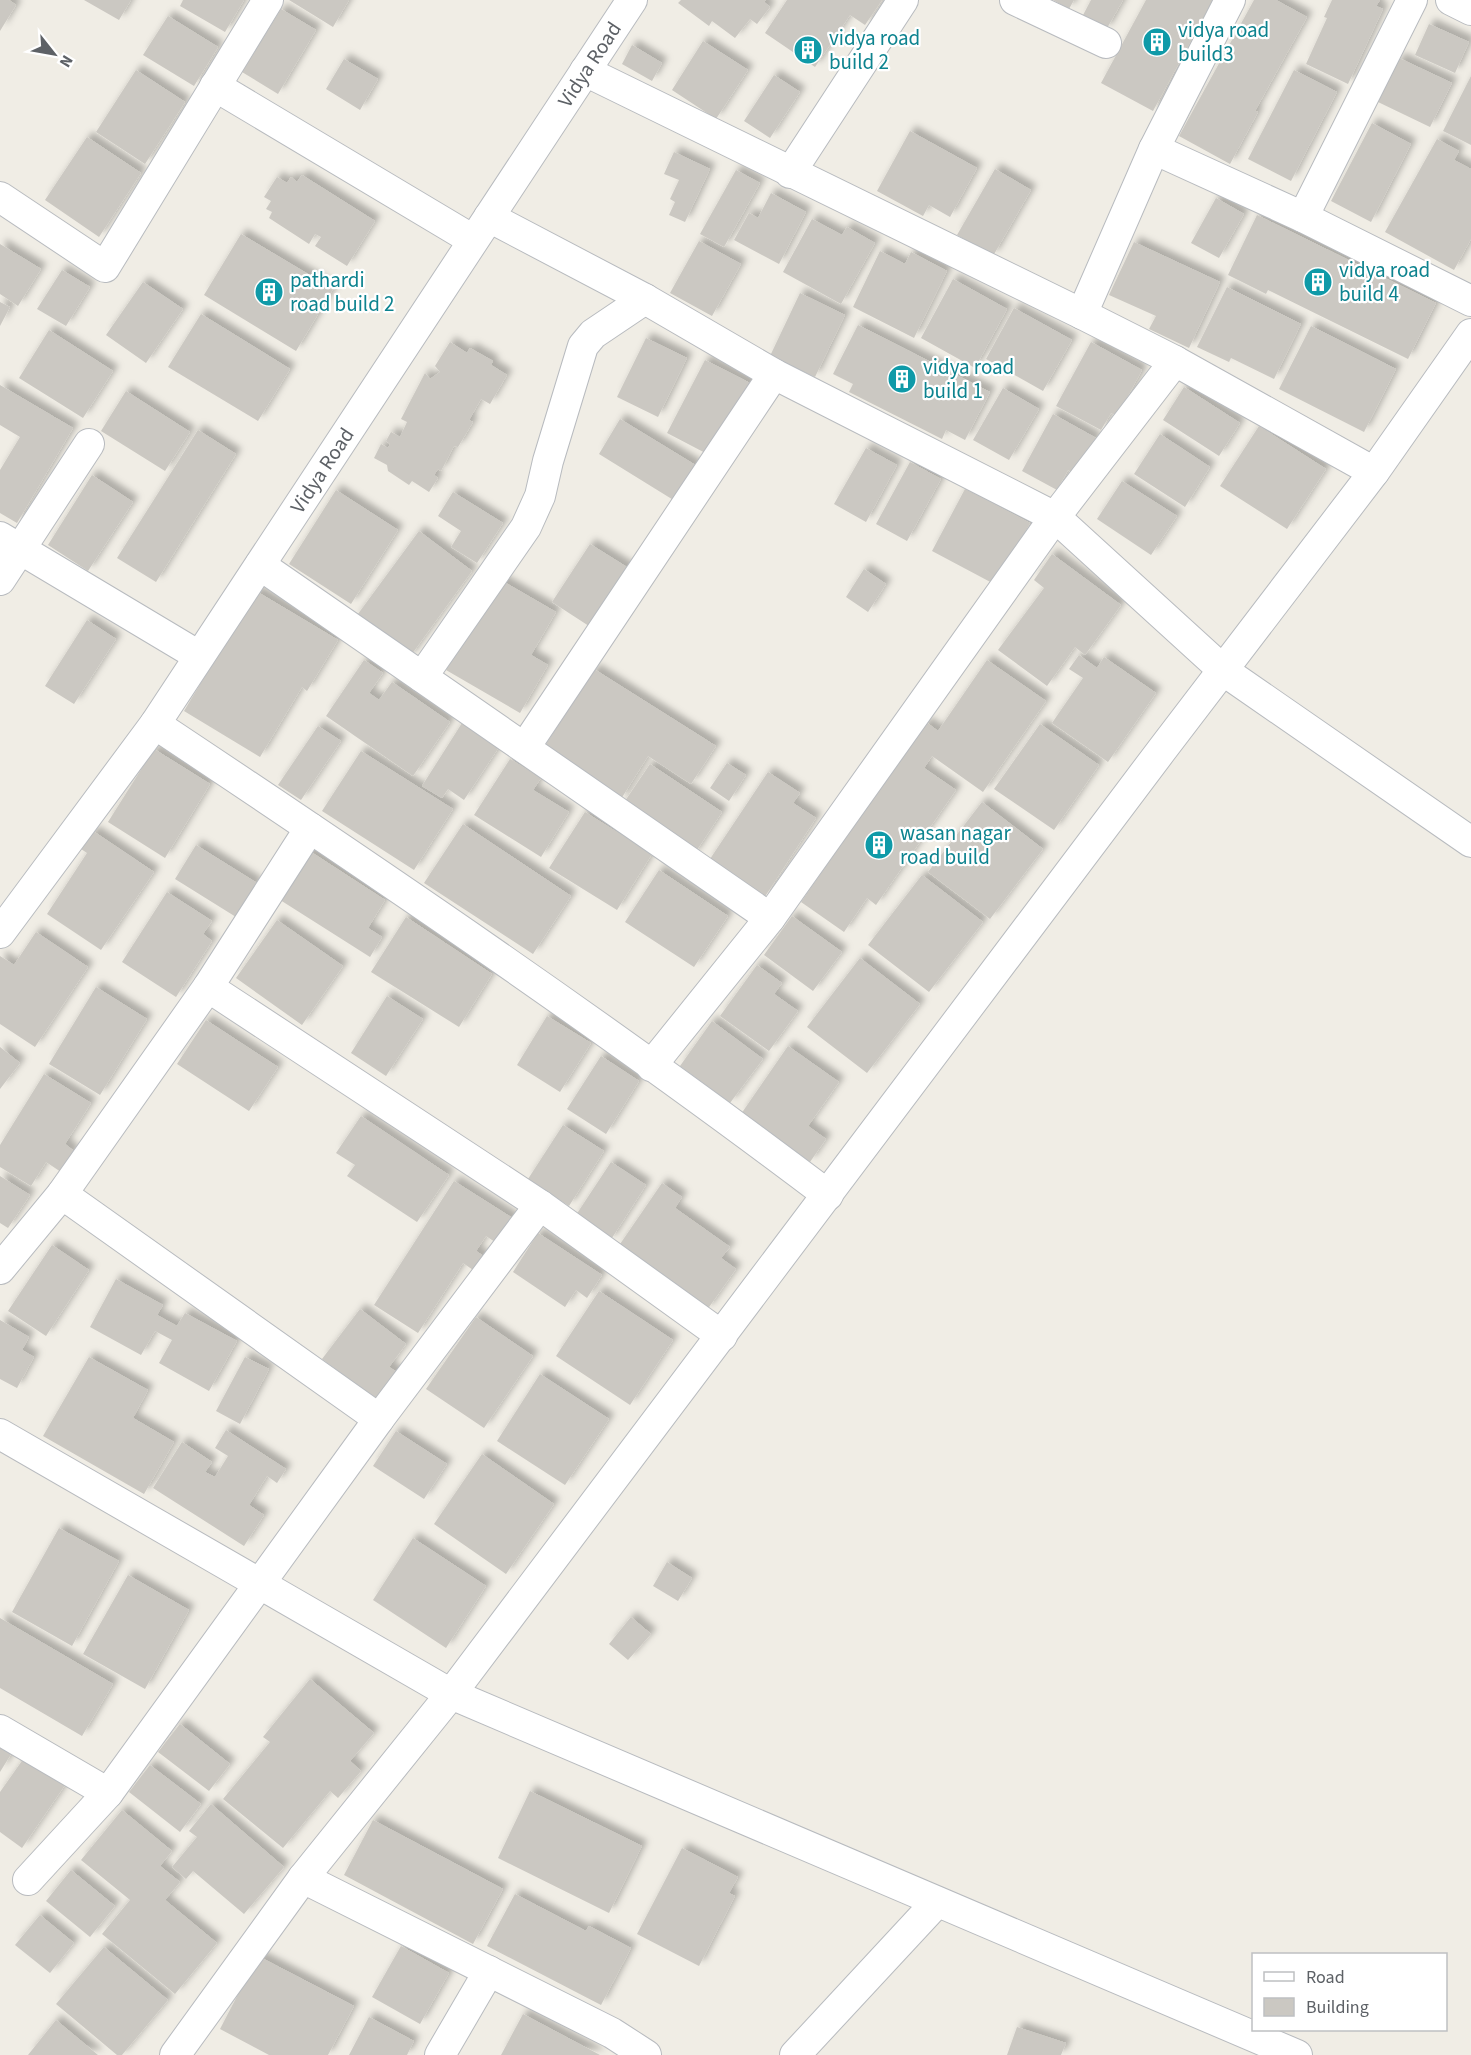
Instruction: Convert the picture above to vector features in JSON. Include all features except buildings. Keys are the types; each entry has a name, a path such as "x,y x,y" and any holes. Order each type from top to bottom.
{"street":[{"path":"0,197 105,267 268,0"},
{"name":"Vidya Road","path":"0,933 154,724 632,0"},
{"path":"790,173 903,0"},
{"path":"1015,0 1106,42"},
{"path":"1082,314 1154,149 1230,0"},
{"path":"1303,217 1413,0"},
{"path":"1451,0 1471,10"},
{"path":"585,71 1175,361 1374,472"},
{"path":"215,86 481,228 645,299 774,374 1055,517 1224,671 1471,842"},
{"path":"1154,149 1303,217 1471,301"},
{"path":"422,677 526,527 540,496 548,461 583,346 593,334 645,299"},
{"path":"175,2055 303,1878 451,1694 1374,472 1471,334"},
{"path":"651,1066 770,918 1055,517 1175,361"},
{"path":"525,747 774,374"},
{"path":"0,580 10,543 89,444"},
{"path":"10,543 199,656"},
{"path":"260,565 770,918"},
{"path":"154,724 310,828 651,1066 828,1195"},
{"path":"0,1269 62,1194 208,987 310,828"},
{"path":"208,987 540,1204 723,1336"},
{"path":"62,1194 379,1419"},
{"path":"28,1880 108,1793 379,1419 540,1204"},
{"path":"0,1434 451,1694 1297,2055"},
{"path":"0,1730 108,1793"},
{"path":"303,1878 612,2033 646,2055"},
{"path":"795,2055 936,1902"},
{"path":"440,2055 489,1971"}],"place":[{"name":"vidya road build3","path":"1157,42"},
{"name":"vidya road build 2","path":"808,50"},
{"name":"vidya road build 4","path":"1318,282"},
{"name":"pathardi road build 2","path":"269,292"},
{"name":"vidya road build 1","path":"902,379"},
{"name":"wasan nagar road build","path":"879,845"}]}
